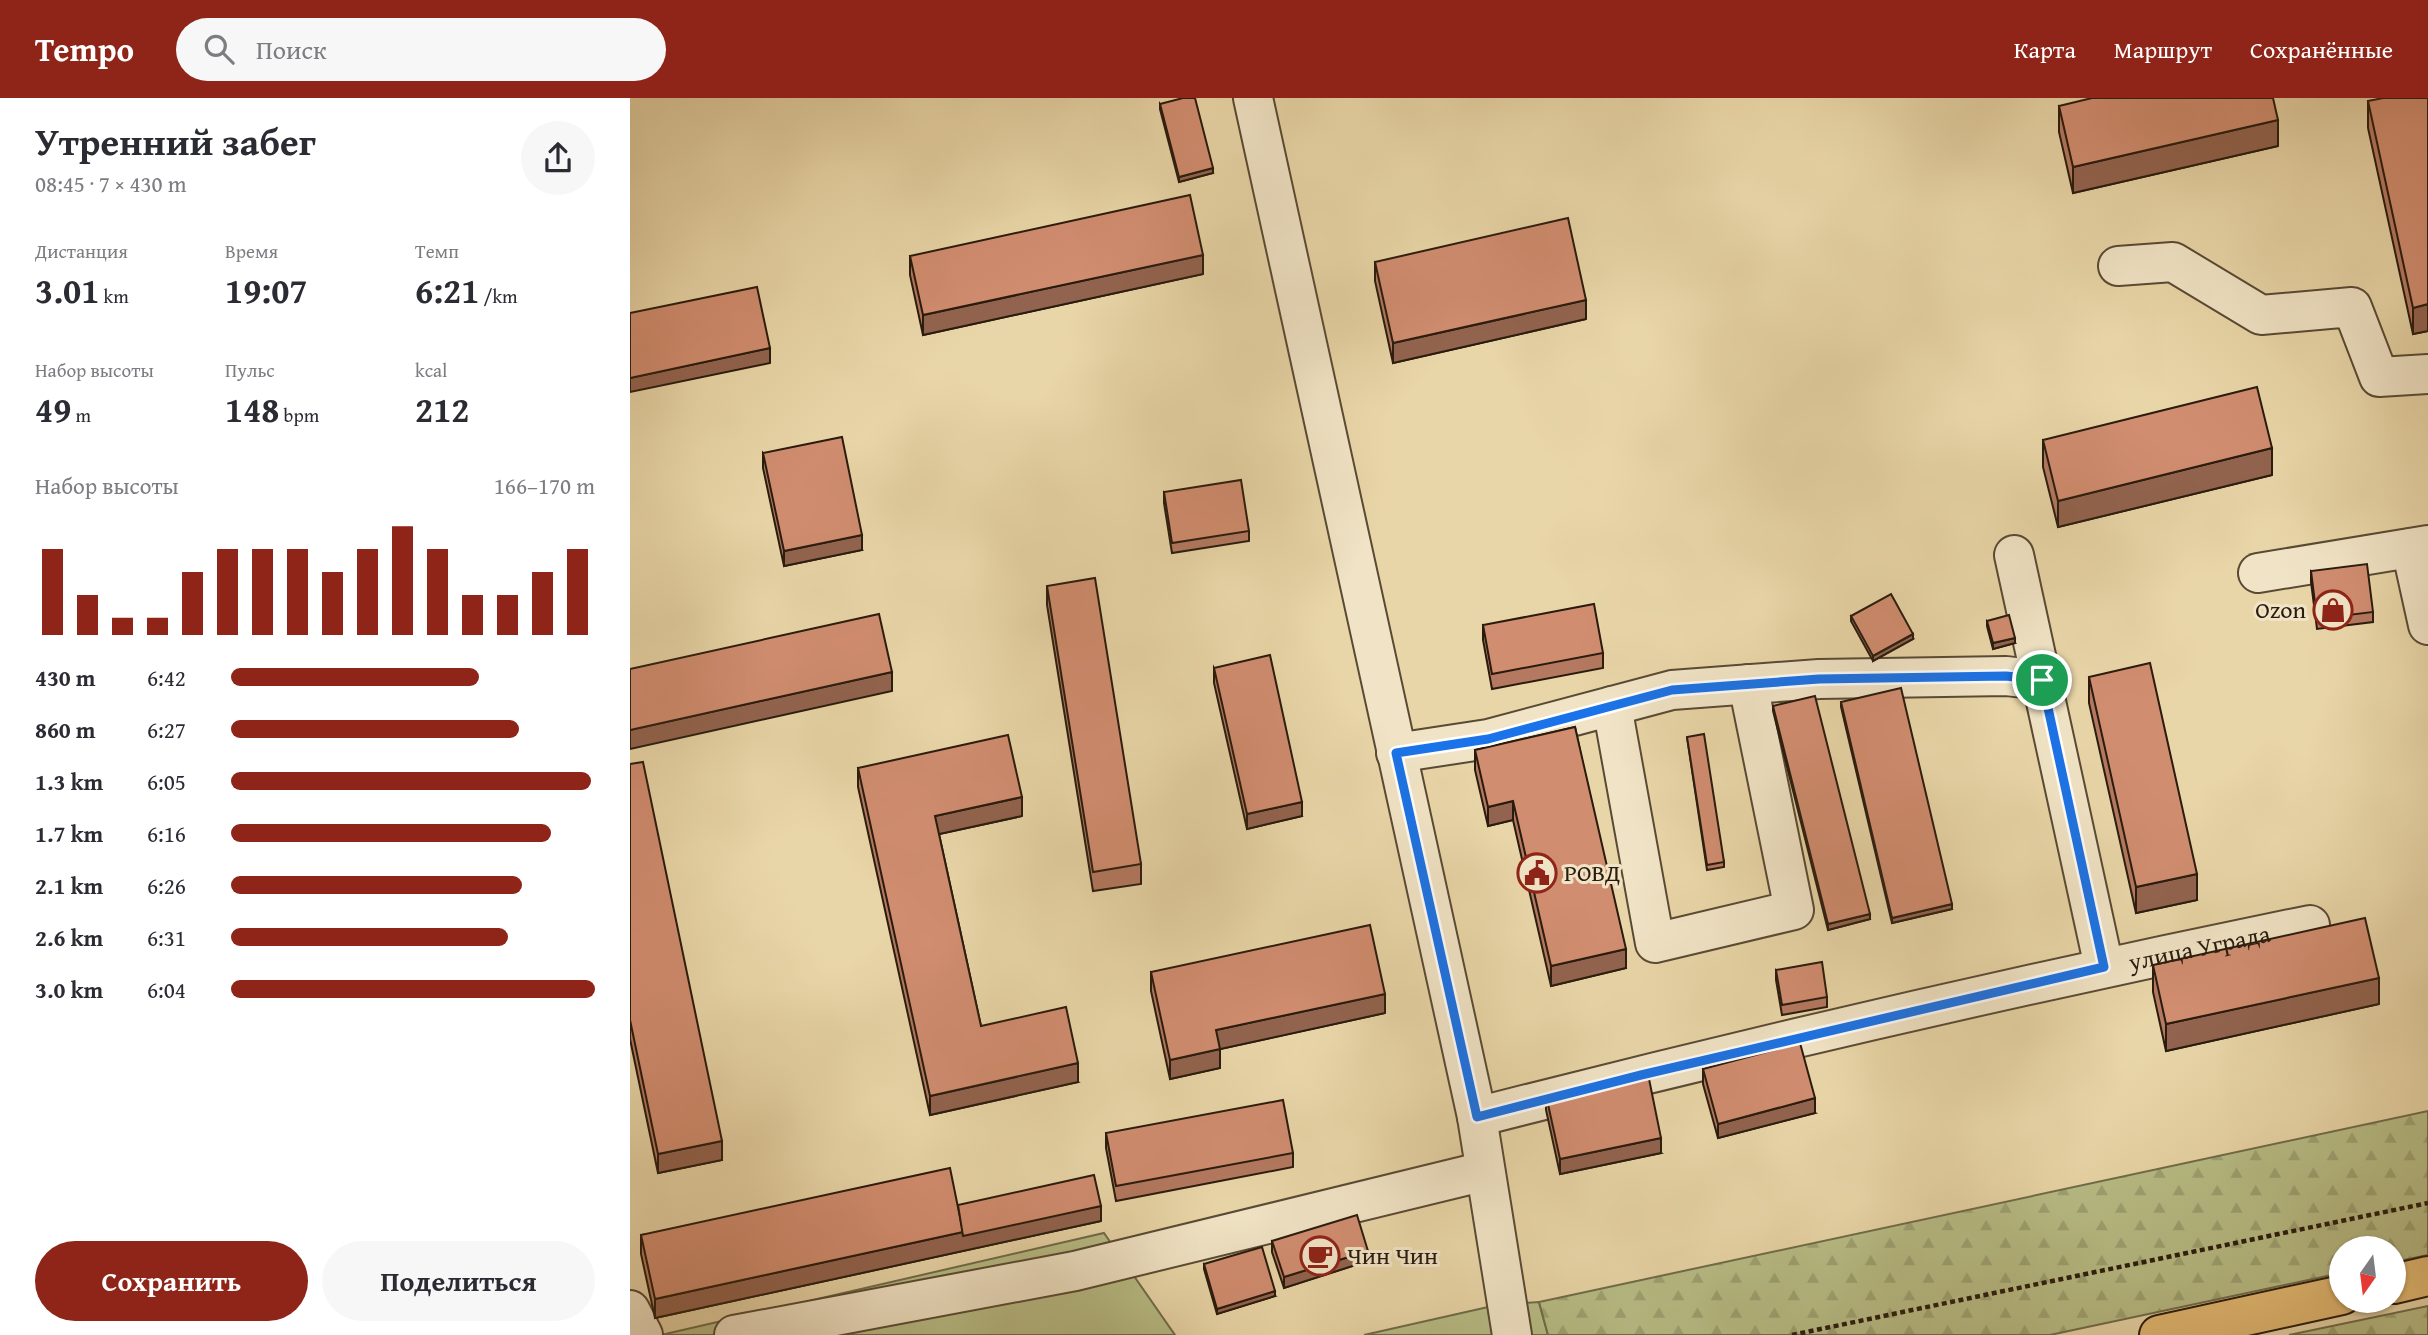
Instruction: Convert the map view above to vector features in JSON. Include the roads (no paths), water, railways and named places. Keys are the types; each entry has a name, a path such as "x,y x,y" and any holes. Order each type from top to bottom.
{"highway":[{"path":"2406,1281 2428,1276"},
{"path":"2159,1335 2329,1298"}],"street":[{"path":"1253,98 1477,1117 1511,1335"},
{"path":"2118,265 2173,262 2261,315 2353,307 2379,377 2428,373"},
{"path":"2258,573 2419,546 2428,625"},
{"path":"2014,555 2104,967"},
{"path":"1396,753 1488,739 1672,690 1819,679 1993,676 2042,680"},
{"path":"1612,706 1655,943 1794,910 1748,684"},
{"name":"улица Уграда","path":"1477,1117 1641,1075 2104,967 2310,925"},
{"path":"734,1335 1075,1271 1485,1171"},
{"path":"630,1310 643,1335"}],"place":[{"name":"Ozon","path":"2333,610"},
{"name":"РОВД","path":"1537,873"},
{"name":"Чин Чин","path":"1320,1256"}]}
